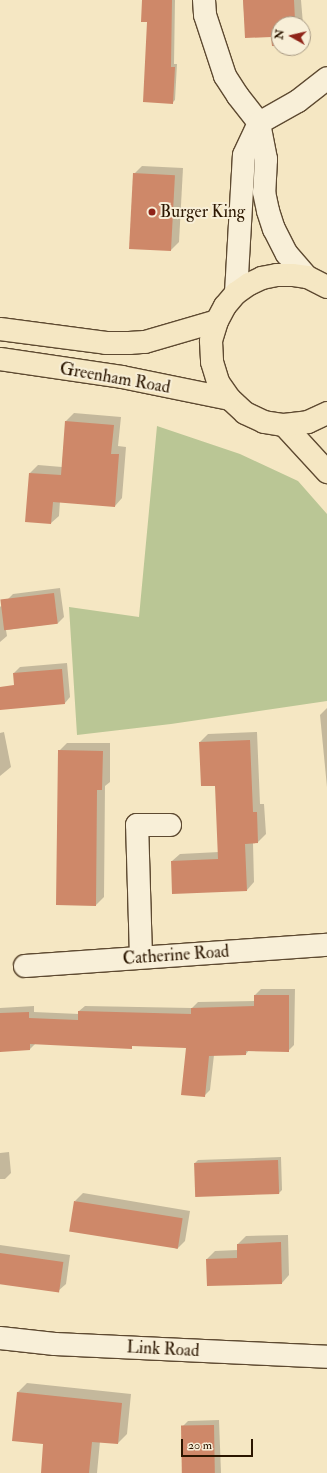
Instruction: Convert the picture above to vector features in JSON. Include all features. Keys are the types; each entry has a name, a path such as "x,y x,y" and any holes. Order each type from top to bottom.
{"main road":[{"path":"327,287 307,277 277,275 262,278 249,284 236,293 225,306 217,321 212,341 212,362 218,382 230,399 245,413 264,422 284,425 308,422 327,413"},
{"name":"Greenham Road","path":"0,329 106,343 129,343 145,342 217,321"},
{"name":"Greenham Road","path":"0,359 122,377 230,399"},
{"path":"284,425 327,472"}],"street":[{"path":"204,0 206,15 225,76 259,123 266,158 264,192 274,229 287,254 307,277"},
{"path":"236,293 244,155 259,123 298,101 327,78"},
{"path":"141,957 137,825 170,825"},
{"name":"Catherine Road","path":"25,966 327,945"},
{"name":"Link Road","path":"0,1338 55,1344 327,1357"}],"green space":[{"path":"157,426 240,454 298,481 327,514 327,701 171,724 77,735 69,607 139,617"}],"building":[{"path":"142,0 172,0 171,67 175,67 173,104 143,102 147,22 141,22"},
{"path":"243,0 294,0 295,16 271,16 271,37 245,38"},
{"name":"Burger King","path":"133,173 175,175 171,251 129,249"},
{"path":"65,421 114,425 111,454 119,454 115,507 53,502 51,524 25,522 29,473 61,475"},
{"path":"54,593 58,624 4,630 0,600"},
{"path":"62,669 65,704 0,710 0,687 14,685 13,673"},
{"path":"250,740 253,812 257,812 258,843 245,844 247,891 172,894 171,861 218,859 215,786 201,786 199,742"},
{"path":"58,750 103,751 102,790 97,790 96,906 56,905"},
{"path":"254,995 289,995 289,1052 246,1051 246,1055 209,1056 205,1097 181,1095 186,1048 132,1046 132,1049 30,1044 30,1050 0,1052 0,1013 29,1012 29,1018 78,1020 78,1011 191,1014 191,1008 254,1006"},
{"path":"278,1160 279,1194 195,1197 194,1163"},
{"path":"74,1201 183,1218 178,1249 69,1232"},
{"path":"281,1242 282,1284 207,1286 206,1259 237,1258 237,1244"},
{"path":"0,1253 63,1262 59,1293 0,1284"},
{"path":"17,1392 122,1403 118,1444 92,1442 89,1473 41,1473 43,1444 12,1441"},
{"path":"214,1425 215,1473 182,1473 181,1426"}],"place":[{"name":"Burger King","path":"152,212"}]}
